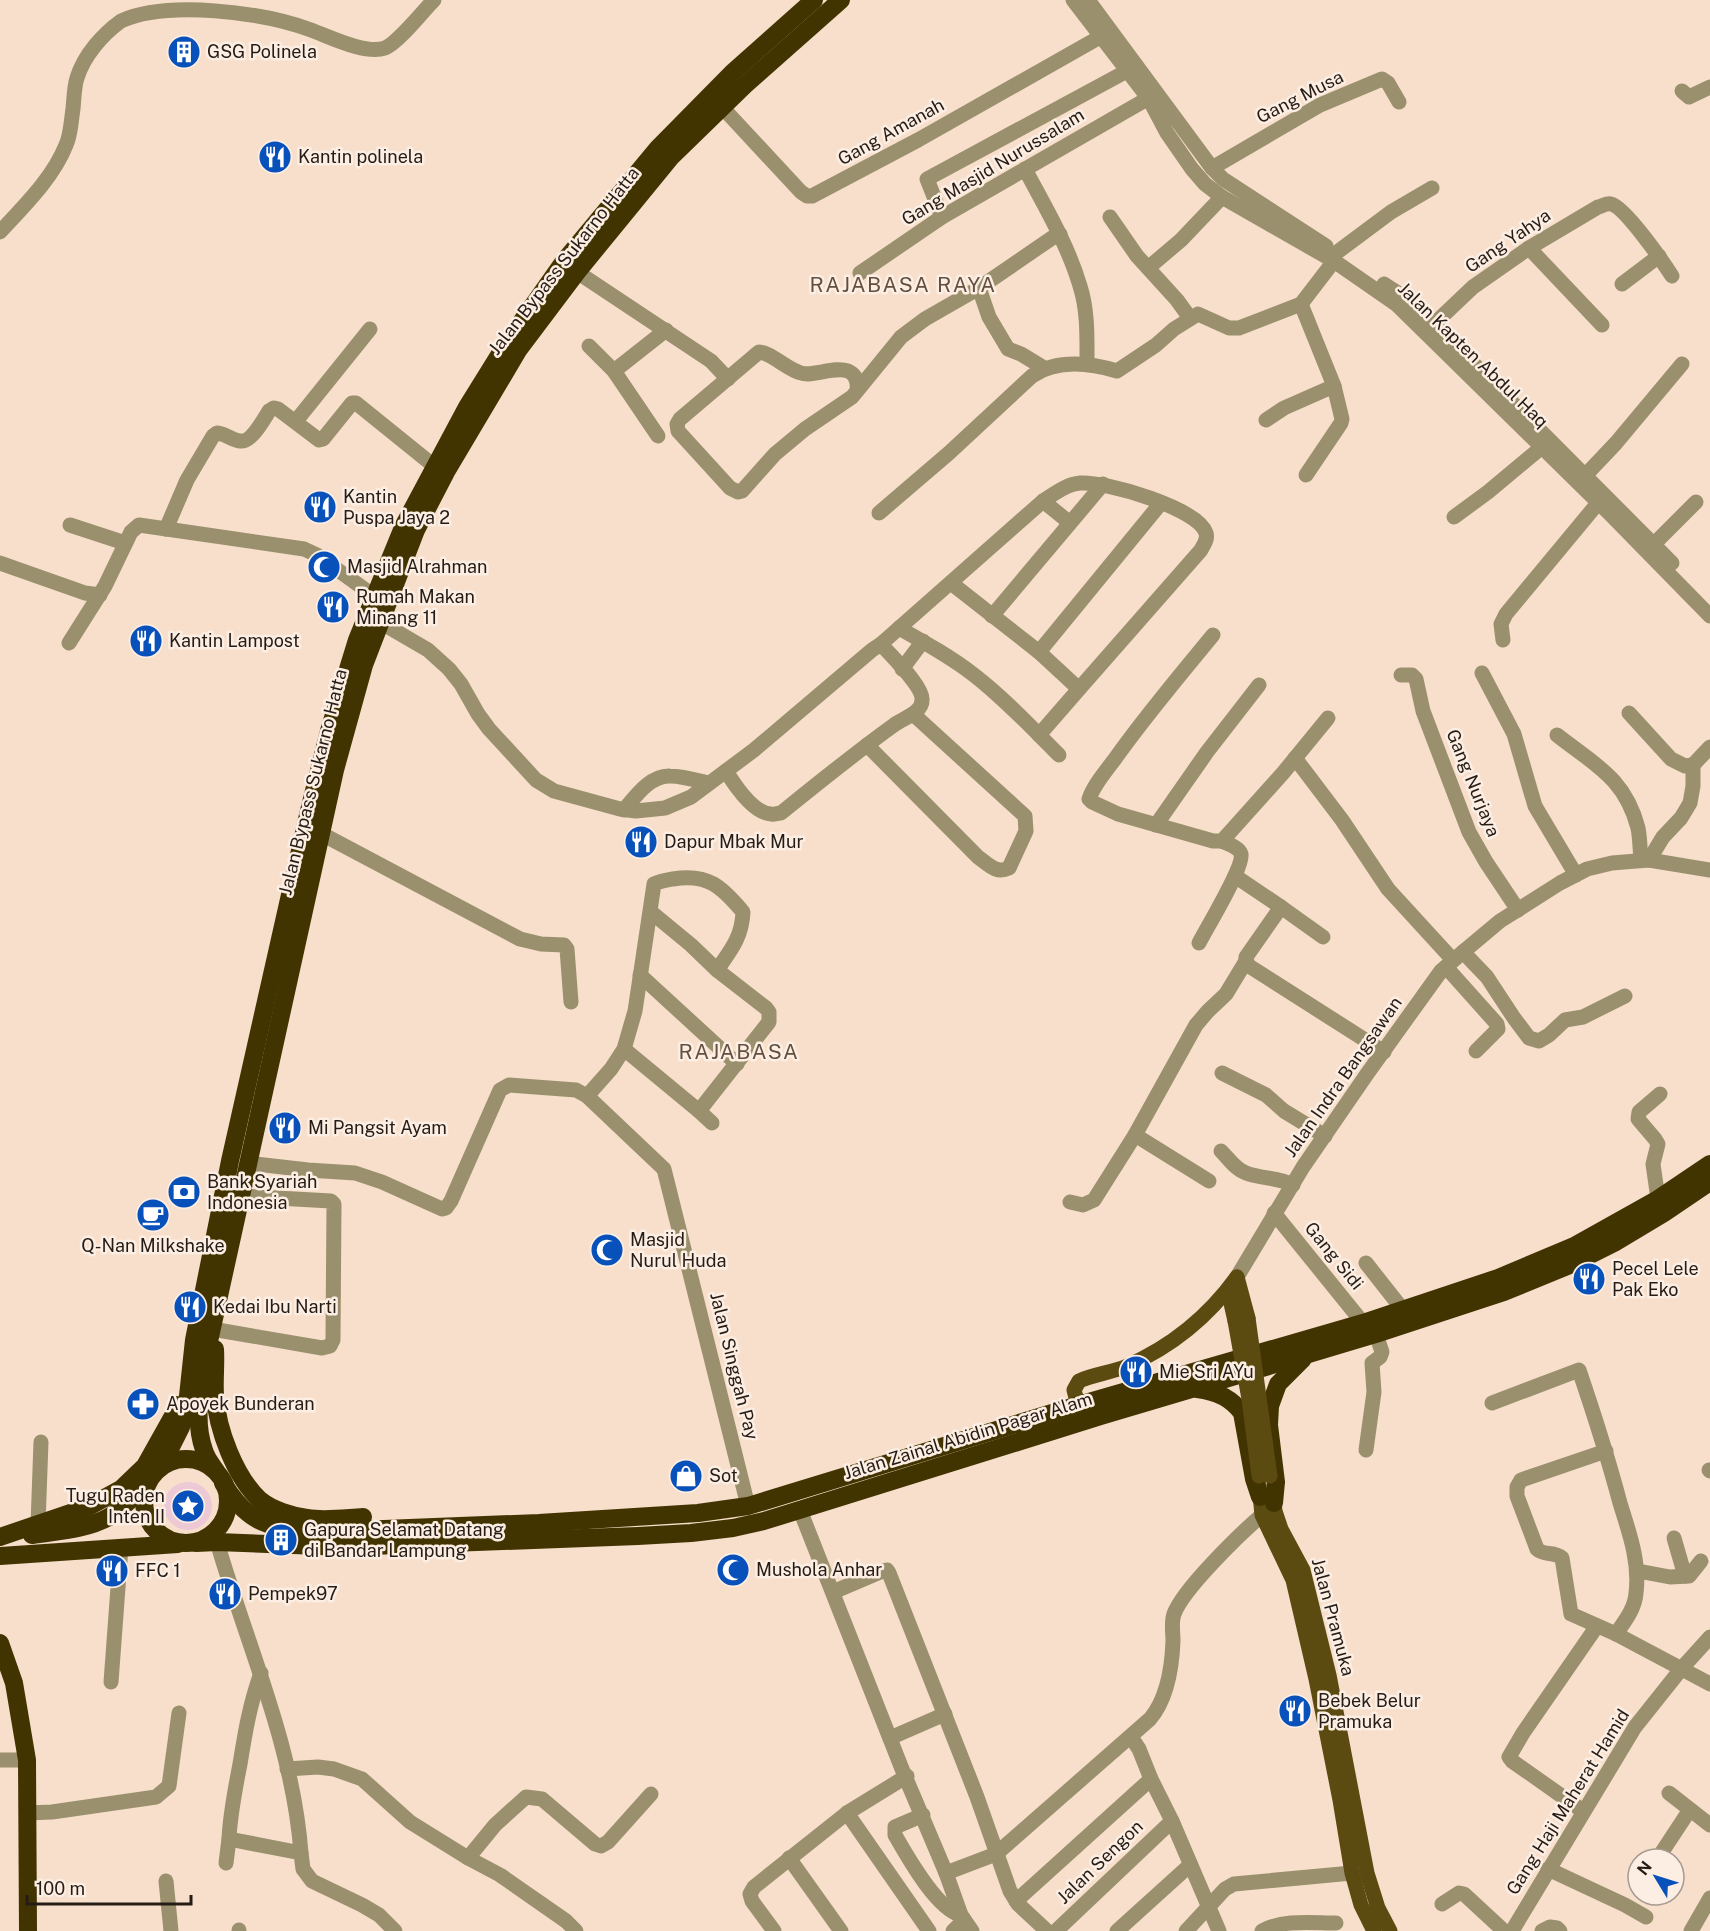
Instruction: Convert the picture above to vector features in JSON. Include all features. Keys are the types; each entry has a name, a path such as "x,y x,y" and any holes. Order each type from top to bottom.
{"highway":[{"name":"Jalan Bypass Sukarno Hatta","path":"152,1476 181,1428 240,1196 329,731 357,640 404,525 467,407 508,341 565,260 645,162 732,73 814,0"},
{"name":"Jalan Bypass Sukarno Hatta","path":"292,923 320,833 352,704 380,621 416,530 446,472 519,349 577,272 671,157 787,46 841,0"},
{"name":"Jalan Bypass Sukarno Hatta","path":"220,1477 204,1451 198,1425 205,1335 230,1161 286,953"},
{"name":"Jalan Zainal Abidin Pagar Alam","path":"0,1556 217,1542 345,1547 439,1526 539,1523 698,1513 748,1506 1078,1405 1504,1292 1548,1275 1614,1243 1710,1164"},
{"name":"Jalan Zainal Abidin Pagar Alam","path":"220,1477 235,1502 259,1521 280,1528 308,1532 397,1537 691,1533 733,1528 800,1510 1194,1388 1306,1356 1370,1328 1403,1310 1542,1261 1710,1182"},
{"path":"0,1538 88,1507 108,1497 131,1480 145,1466 173,1416 205,1335"},
{"path":"205,1335 216,1349 215,1397 222,1433 248,1487 261,1501 275,1509 309,1519 385,1517 439,1526"},
{"path":"1265,1505 1276,1482 1269,1425 1270,1406 1281,1380 1306,1356"},
{"path":"1194,1388 1222,1395 1235,1404 1242,1413"},
{"path":"1265,1505 1254,1479 1242,1413 1245,1403 1255,1397 1265,1400 1270,1406"},
{"path":"0,1538 87,1526 109,1517 124,1506 152,1476 168,1462 183,1459 204,1463 220,1477 228,1498 225,1518 216,1530 190,1544 164,1537 149,1522 144,1509 152,1476"},
{"path":"0,1643 14,1683 27,1761 28,1931"}],"main road":[{"name":"Jalan Indra Bangsawan","path":"1078,1405 1074,1390 1080,1379 1129,1365 1172,1342 1192,1328 1228,1290 1237,1277"},
{"name":"Jalan Pramuka","path":"1237,1277 1249,1399 1264,1476 1265,1505 1303,1570 1329,1675 1346,1799 1352,1873 1361,1905 1374,1931"},
{"name":"Jalan Pramuka","path":"1228,1290 1242,1319"},
{"name":"Jalan Pramuka","path":"1346,1799 1366,1873 1378,1908 1390,1931"}],"street":[{"path":"0,232 30,200 55,165 67,144 77,77 94,46 123,20 147,8 164,5 192,4 224,7 300,26 359,47 378,50 391,45 434,0"},
{"name":"Jalan Kapten Abdul Haq","path":"1082,2 1100,37 1127,71 1153,96 1167,134 1205,184 1222,197 1319,248 1404,297 1434,324 1453,353 1542,447 1582,479 1598,503 1700,597"},
{"name":"Jalan Kapten Abdul Haq","path":"1082,2 1153,96 1222,179 1319,248"},
{"name":"Gang Amanah","path":"722,107 801,192 812,196 918,140 1100,37"},
{"path":"942,217 927,179 1127,71"},
{"name":"Gang Musa","path":"1212,168 1320,105 1382,79 1388,83 1399,102"},
{"path":"1682,91 1689,97 1710,87"},
{"name":"Gang Masjid Nurussalam","path":"860,273 942,217 1153,96"},
{"path":"1025,169 1060,234 1080,287 1086,319 1087,364"},
{"path":"879,513 950,453 1033,376 1087,364 1117,371 1156,345 1190,318 1200,314 1224,326 1239,328 1301,304 1335,257 1391,212 1432,188"},
{"path":"1149,268 1222,197"},
{"name":"Gang Yahya","path":"1434,324 1473,287 1529,248 1598,207 1612,204 1624,214 1659,256"},
{"path":"1110,217 1137,256 1178,300 1190,318"},
{"path":"857,391 858,383 855,376 849,372 842,370 803,374 759,352 680,419 677,427 678,431 732,491 742,491 775,454 857,391 901,337 925,319 979,288 1060,234"},
{"path":"1529,248 1602,325"},
{"path":"1622,284 1659,256 1672,276"},
{"name":"Jalan Kapten Abdul Haq","path":"1335,257 1396,304 1453,353 1582,479 1654,544 1700,597 1710,616"},
{"path":"577,272 711,361 728,379"},
{"path":"979,288 989,317 1008,349 1021,354 1033,376"},
{"path":"1301,304 1334,386 1341,412 1341,423 1306,475"},
{"path":"296,422 370,329"},
{"path":"614,371 666,330"},
{"path":"588,346 614,371 658,436"},
{"path":"1582,479 1616,443 1682,364"},
{"path":"1266,420 1284,408 1334,386"},
{"path":"166,529 187,480 213,436 218,433 245,441 251,437 269,411 274,408 296,422 315,439 323,440 352,403 356,403 434,466"},
{"path":"1454,517 1542,447"},
{"path":"380,621 428,650 449,669 489,729 536,780 554,791 624,810 665,808 691,796 754,750 881,644 1044,501 1063,489 1078,483 1103,484 1135,492 1184,513 1201,525 1206,532 1206,540 1201,550 1039,735"},
{"path":"992,616 1103,484"},
{"path":"1044,501 1070,524"},
{"path":"1654,544 1696,502"},
{"path":"1039,652 1161,503"},
{"path":"1503,640 1501,624 1510,607 1598,503"},
{"path":"69,525 125,543"},
{"path":"69,643 99,595 130,532 139,525 304,549 317,555 374,597"},
{"path":"0,563 85,593 99,595"},
{"path":"951,583 1039,652 1079,689"},
{"path":"899,628 974,675 1018,713 1059,755"},
{"path":"1198,943 1235,876 1241,854 1238,849 1222,841 1213,841 1118,814 1089,800 1104,773 1153,707 1213,635"},
{"path":"902,669 923,641"},
{"path":"726,771 735,786 755,806 770,814 781,813 900,720 913,714 923,701 921,692 881,644"},
{"path":"1482,673 1514,734 1535,806 1576,875"},
{"name":"Gang Nurjaya","path":"1401,675 1412,675 1416,679 1423,711 1469,832 1518,910"},
{"path":"1156,825 1207,752 1259,685"},
{"path":"1629,713 1671,759 1685,766 1693,765 1710,747"},
{"path":"867,745 978,857 995,870 1001,871 1009,868 1026,831 1025,816 913,714"},
{"path":"1222,841 1328,718"},
{"path":"1557,735 1609,774 1627,797 1645,860"},
{"path":"1295,758 1342,820 1388,889 1454,960 1497,1024 1498,1029 1476,1051"},
{"path":"1645,860 1681,818 1690,803 1693,765"},
{"path":"624,810 639,793 658,778 669,775 708,783"},
{"path":"320,833 520,939 541,944 564,945 567,949 571,1002"},
{"name":"Jalan Indra Bangsawan","path":"1237,1277 1303,1167 1431,984 1454,960 1500,921 1587,869 1612,863 1645,860 1710,870"},
{"path":"586,1096 611,1069 624,1049 635,1011 654,884 689,876 702,878 718,887 743,912 743,926 733,947 717,970"},
{"path":"1235,876 1323,937"},
{"path":"1281,907 1246,957 1249,965 1384,1052"},
{"path":"651,912 769,1012 769,1022 699,1111"},
{"path":"1454,960 1487,977 1529,1038 1539,1041 1565,1020 1582,1017 1625,996"},
{"path":"1070,1202 1083,1205 1094,1200 1135,1135 1196,1025 1226,994 1249,965"},
{"path":"640,975 737,1064"},
{"path":"624,1049 712,1123"},
{"path":"1222,1073 1266,1095 1284,1111 1325,1136"},
{"name":"Jalan Singgah Pay","path":"248,1162 308,1170 355,1173 398,1189 438,1208 446,1208 500,1090 509,1085 569,1088 586,1096 664,1169 748,1506"},
{"path":"1660,1094 1637,1116 1658,1144 1653,1164 1661,1206"},
{"path":"1135,1135 1209,1181"},
{"path":"1221,1151 1236,1168 1246,1173 1282,1179 1293,1185"},
{"path":"205,1335 322,1347 330,1346 333,1340 334,1204 240,1196"},
{"name":"Gang Sidi","path":"1274,1213 1370,1328"},
{"path":"1366,1263 1403,1310"},
{"path":"1366,1450 1374,1392 1372,1363 1380,1357 1382,1352 1370,1328"},
{"path":"1491,1403 1579,1370 1606,1451 1638,1571 1636,1596 1632,1608 1616,1634"},
{"path":"38,1524 41,1442"},
{"path":"1606,1451 1521,1480 1517,1487 1517,1496 1537,1549 1541,1553 1556,1554 1562,1557 1571,1614 1616,1634 1710,1684"},
{"path":"946,1872 996,1854 1154,1715 1169,1677 1173,1617 1179,1604 1265,1505"},
{"path":"800,1510 890,1738 946,1872 962,1924"},
{"path":"1674,1538 1685,1576"},
{"path":"217,1542 234,1599 261,1673 287,1769 300,1837 303,1869 312,1881 362,1905 379,1916 395,1931"},
{"path":"111,1683 121,1547"},
{"path":"1638,1571 1670,1577 1689,1576 1701,1561"},
{"path":"833,1592 884,1570 889,1573 1016,1901 1047,1931"},
{"path":"1583,1811 1509,1757 1597,1626"},
{"name":"Gang Haji Maherat Hamid","path":"1512,1931 1635,1727 1710,1637"},
{"path":"226,1863 232,1801 246,1722 261,1673"},
{"path":"28,1813 52,1812 156,1797 169,1786 179,1713"},
{"path":"890,1738 945,1713"},
{"path":"1131,1737 1139,1749 1172,1821 1219,1931"},
{"path":"0,1760 27,1761"},
{"path":"287,1769 318,1767 334,1769 362,1779 410,1821 468,1858 500,1875 566,1921 576,1931"},
{"path":"774,1931 752,1901 751,1891 754,1887 847,1813 907,1776"},
{"path":"1016,1901 1151,1779"},
{"path":"1669,1793 1710,1825"},
{"path":"468,1858 495,1825 526,1797 542,1799 595,1844 601,1846 608,1842 651,1794"},
{"path":"1665,1847 1689,1810"},
{"path":"847,1813 929,1931"},
{"path":"923,1815 896,1827 895,1835 927,1886 962,1924"},
{"name":"Jalan Sengon","path":"1056,1931 1172,1821"},
{"path":"229,1839 301,1853"},
{"path":"789,1858 841,1931"},
{"path":"1117,1931 1190,1865"},
{"path":"1548,1869 1646,1917"},
{"path":"1185,1931 1225,1889 1241,1883 1352,1873"},
{"path":"166,1881 171,1931"},
{"path":"1442,1904 1459,1893 1464,1894 1503,1931"},
{"path":"1700,1926 1710,1898"},
{"path":"1262,1931 1273,1926 1294,1923 1336,1923"},
{"path":"1542,1931 1550,1927 1560,1931"}],"shaded area":[{"path":"183,1482 193,1482 205,1489 212,1501 212,1511 205,1523 193,1530 183,1530 168,1519 164,1511 164,1501 175,1486"}],"place":[{"name":"GSG Polinela","path":"184,52"},
{"name":"Kantin polinela","path":"275,157"},
{"name":"Kantin Puspa Jaya 2","path":"320,507"},
{"name":"Masjid Alrahman","path":"324,567"},
{"name":"Rumah Makan Minang 11","path":"333,607"},
{"name":"Kantin Lampost","path":"146,641"},
{"name":"Dapur Mbak Mur","path":"641,842"},
{"name":"Mi Pangsit Ayam","path":"285,1128"},
{"name":"Bank Syariah Indonesia","path":"184,1192"},
{"name":"Q-Nan Milkshake","path":"153,1215"},
{"name":"Masjid Nurul Huda","path":"607,1250"},
{"name":"Pecel Lele Pak Eko","path":"1589,1279"},
{"name":"Kedai Ibu Narti","path":"190,1307"},
{"name":"Mie Sri AYu","path":"1136,1372"},
{"name":"Apoyek Bunderan","path":"143,1404"},
{"name":"Sot","path":"686,1476"},
{"name":"Tugu Raden Inten II","path":"188,1506"},
{"name":"Gapura Selamat Datang di Bandar Lampung","path":"281,1540"},
{"name":"Mushola Anhar","path":"733,1570"},
{"name":"FFC 1","path":"112,1571"},
{"name":"Pempek97","path":"225,1594"},
{"name":"Bebek Belur Pramuka","path":"1295,1711"}],"district":[{"name":"RAJABASA RAYA","path":"903,285"},
{"name":"RAJABASA","path":"739,1052"}]}
